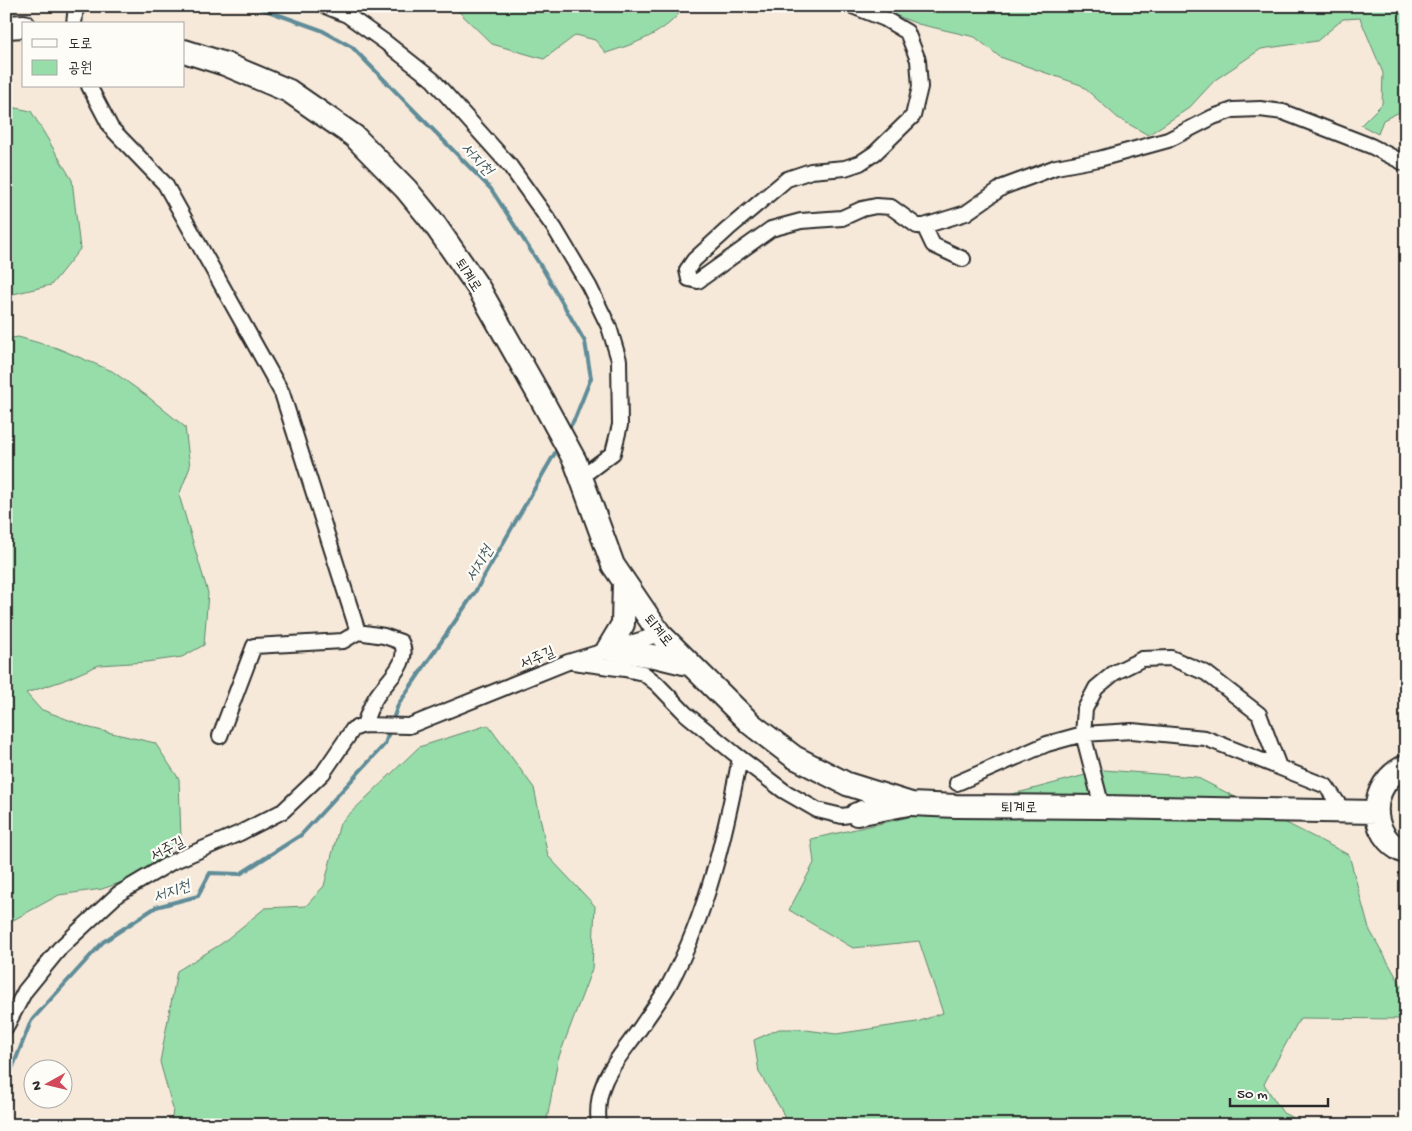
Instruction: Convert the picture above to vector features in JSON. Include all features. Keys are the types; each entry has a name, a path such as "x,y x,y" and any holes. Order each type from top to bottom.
{"main road":[{"path":"6,27 22,26"},
{"name":"퇴계로","path":"185,52 225,64 289,91 354,136 406,189 433,222 478,287 543,402 578,469 613,565 660,634 751,724 794,757 847,784 911,804 1376,812"},
{"path":"624,581 623,624 608,649 659,657 691,665"},
{"path":"1406,766 1397,770 1385,782 1378,796 1376,812 1380,827 1388,840 1399,850 1406,853"},
{"path":"857,814 911,804"}],"street":[{"path":"74,22 76,6"},
{"path":"325,6 355,20 385,42 439,87 510,166 555,229 589,286 609,327 619,360 620,425 613,453 578,469"},
{"path":"852,6 885,19 907,32 918,60 920,87 913,116 875,153 860,163 845,168 811,172 787,179 694,260 687,270 689,279 698,281 771,229 801,221 842,218 862,209 876,206 891,207 917,226 924,226 966,213 1003,187 1030,176 1056,167 1099,159 1168,140 1213,117 1233,110 1260,108 1283,112 1371,146 1406,164"},
{"path":"89,88 111,128 165,184 282,393 358,632"},
{"path":"924,226 933,245 963,259"},
{"path":"220,736 254,646 344,641 358,632 384,636 401,642 405,650 402,662 375,699 367,725"},
{"name":"서주길","path":"6,1026 25,990 60,948 118,894 172,862 240,833 282,811 323,773 353,729 367,725 408,726 568,662 660,634"},
{"path":"1102,807 1083,734 1085,709 1096,688 1114,673 1142,659 1171,658 1206,673 1259,714 1279,767"},
{"path":"568,662 643,673 657,684 686,714 740,758 784,791 817,810 842,816 857,814 871,792"},
{"path":"956,783 1047,744 1083,734 1132,731 1205,738 1326,786 1344,812"},
{"path":"599,1125 598,1101 601,1086 613,1065 669,985 687,949 702,910 730,809 740,758"}],"green space":[{"path":"453,6 684,6 660,30 628,46 606,53 595,40 576,35 544,59 492,44"},
{"path":"872,6 1406,6 1406,109 1383,120 1378,134 1361,125 1382,104 1383,73 1360,18 1343,19 1317,41 1261,49 1215,80 1189,108 1148,135 1118,118 1081,85 1000,57 975,37 918,24"},
{"path":"6,106 31,111 72,180 80,249 51,285 9,295 6,294"},
{"path":"18,337 57,348 112,371 185,427 190,467 179,495 208,593 204,645 182,657 146,662 99,665 62,681 26,693 40,709 90,728 155,743 179,779 181,839 149,873 102,889 59,895 6,924 6,339"},
{"path":"488,725 534,788 548,856 595,906 592,969 558,1059 546,1125 171,1125 173,1109 160,1062 177,971 221,944 265,908 306,906 324,886 340,823 419,747"},
{"path":"1104,770 1196,777 1349,855 1369,929 1406,994 1406,1019 1300,1018 1264,1084 1283,1113 1308,1125 787,1125 782,1111 759,1072 754,1040 779,1029 799,1029 836,1034 917,1022 943,1013 919,941 853,948 789,910 814,863 811,839 1025,791"}],"waterway":[{"name":"서지천","path":"254,6 321,30 352,47 491,189 544,271 585,342 591,378 575,418 567,432"},
{"name":"서지천","path":"392,722 398,705 475,592 559,446"},
{"name":"서지천","path":"6,1084 31,1021 103,942 156,907 198,896 210,873 240,874 301,835 385,744 390,729"}]}
